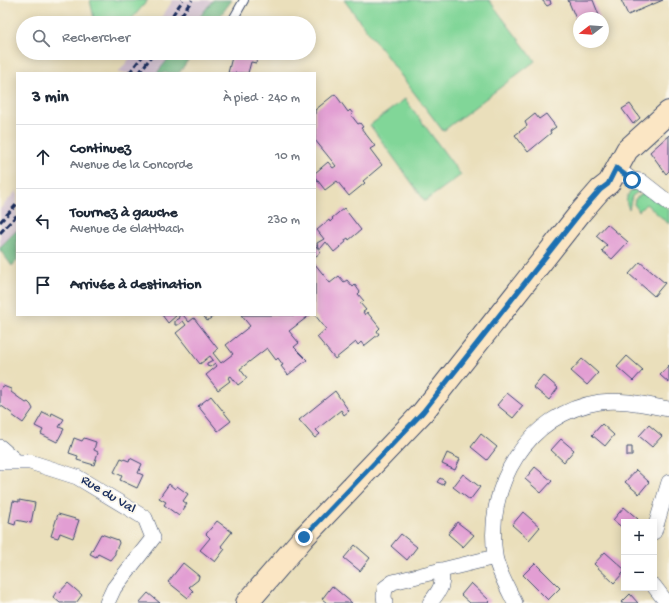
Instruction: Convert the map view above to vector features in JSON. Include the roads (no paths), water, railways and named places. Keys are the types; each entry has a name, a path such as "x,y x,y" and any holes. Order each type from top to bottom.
{"street":[{"path":"247,603 304,537 423,412 580,213 600,190 608,184 627,150 669,112"},
{"path":"616,168 632,180 641,181 669,203"},
{"path":"515,603 495,557 494,514 499,491 505,474 516,455 530,439 551,421 575,408 600,402 626,400 669,409"},
{"path":"0,447 17,462"},
{"name":"Rue du Val","path":"0,462 30,462 77,477 145,518 153,538 114,588 108,603"},
{"path":"657,522 669,482"},
{"path":"385,603 385,588 393,582 495,557"},
{"path":"430,603 442,588 442,577 440,570"},
{"path":"657,590 667,603"}],"lane":[{"path":"235,16 244,0"}],"railway":[{"path":"172,16 183,0"},
{"path":"181,16 192,0"},
{"path":"130,72 139,60"},
{"path":"140,72 149,60"},
{"path":"0,222 16,205"},
{"path":"0,233 16,216"}]}
